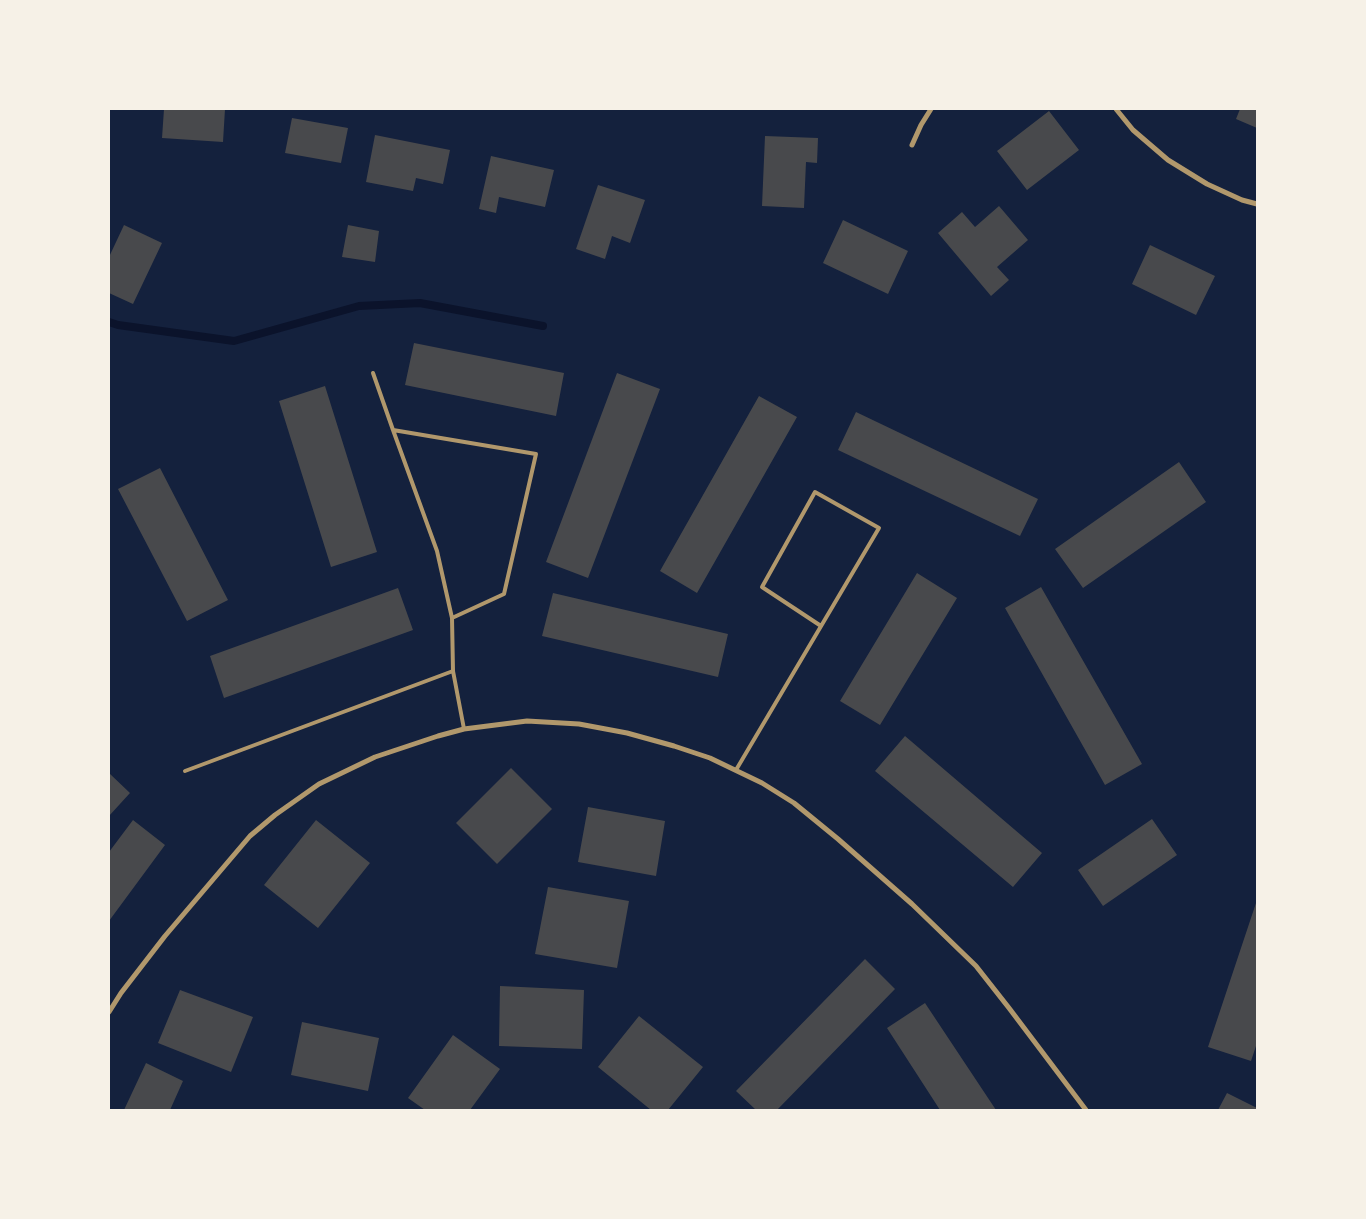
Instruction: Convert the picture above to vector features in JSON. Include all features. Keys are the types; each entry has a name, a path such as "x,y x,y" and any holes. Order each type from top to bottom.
{"street":[{"path":"912,145 931,109"},
{"path":"1116,109 1133,130 1168,160 1207,184 1242,200 1257,204"},
{"path":"109,1012 170,929 250,836 275,815 319,784 375,757 464,729 527,722 579,724 627,733 710,758 762,782 794,803 912,904 976,966 1086,1110"}],"lane":[{"path":"373,373 437,550 452,618 453,671 464,729"},
{"path":"393,430 536,454 504,594 452,618"},
{"path":"736,770 879,528 815,492 762,587 821,626"},
{"path":"185,771 453,671"}],"building":[{"path":"164,109 225,109 223,142 162,138"},
{"path":"1240,109 1257,109 1257,128 1236,119"},
{"path":"1049,111 1079,150 1027,190 997,151"},
{"path":"292,118 348,128 341,163 285,153"},
{"path":"375,135 450,150 443,184 416,178 413,191 366,182"},
{"path":"765,136 818,138 817,163 806,162 804,208 762,206"},
{"path":"491,156 554,170 545,207 499,197 496,213 479,209"},
{"path":"598,185 645,200 630,243 612,236 605,259 576,249"},
{"path":"999,206 1028,240 997,267 1009,280 991,296 938,233 962,212 975,227"},
{"path":"843,220 908,251 888,294 823,263"},
{"path":"124,225 162,243 133,304 109,293 109,257"},
{"path":"348,225 379,231 375,262 342,257"},
{"path":"1150,245 1215,276 1196,315 1132,284"},
{"path":"414,343 564,373 556,416 405,385"},
{"path":"617,373 660,389 588,578 546,562"},
{"path":"325,386 377,552 331,567 279,401"},
{"path":"759,396 797,417 697,593 660,571"},
{"path":"856,412 1038,499 1020,536 838,450"},
{"path":"1179,462 1206,502 1083,588 1055,549"},
{"path":"160,468 228,600 187,621 118,489"},
{"path":"917,573 957,598 880,725 840,701"},
{"path":"1041,587 1142,764 1105,785 1005,608"},
{"path":"398,588 413,630 224,698 210,656"},
{"path":"553,593 728,634 718,677 542,636"},
{"path":"905,736 1042,853 1013,887 875,771"},
{"path":"511,768 552,809 497,864 456,823"},
{"path":"109,773 130,793 109,816"},
{"path":"588,807 665,821 656,876 578,862"},
{"path":"1152,819 1177,855 1103,906 1078,870"},
{"path":"133,820 165,845 109,921 109,852"},
{"path":"316,820 370,863 318,928 264,885"},
{"path":"548,887 629,901 617,968 535,954"},
{"path":"1257,900 1257,1043 1251,1061 1208,1047"},
{"path":"865,959 895,989 777,1110 756,1110 736,1091"},
{"path":"500,986 584,990 582,1049 499,1046"},
{"path":"180,990 253,1017 231,1072 158,1043"},
{"path":"925,1003 996,1110 940,1110 887,1028"},
{"path":"639,1016 703,1067 668,1110 651,1110 598,1067"},
{"path":"302,1022 379,1038 368,1091 291,1075"},
{"path":"453,1035 500,1069 470,1110 425,1110 408,1098"},
{"path":"146,1063 183,1081 170,1110 124,1110"},
{"path":"1227,1093 1257,1108 1257,1110 1218,1110"}],"waterway":[{"path":"109,322 118,325 234,341 359,306 420,303 543,326"}]}
